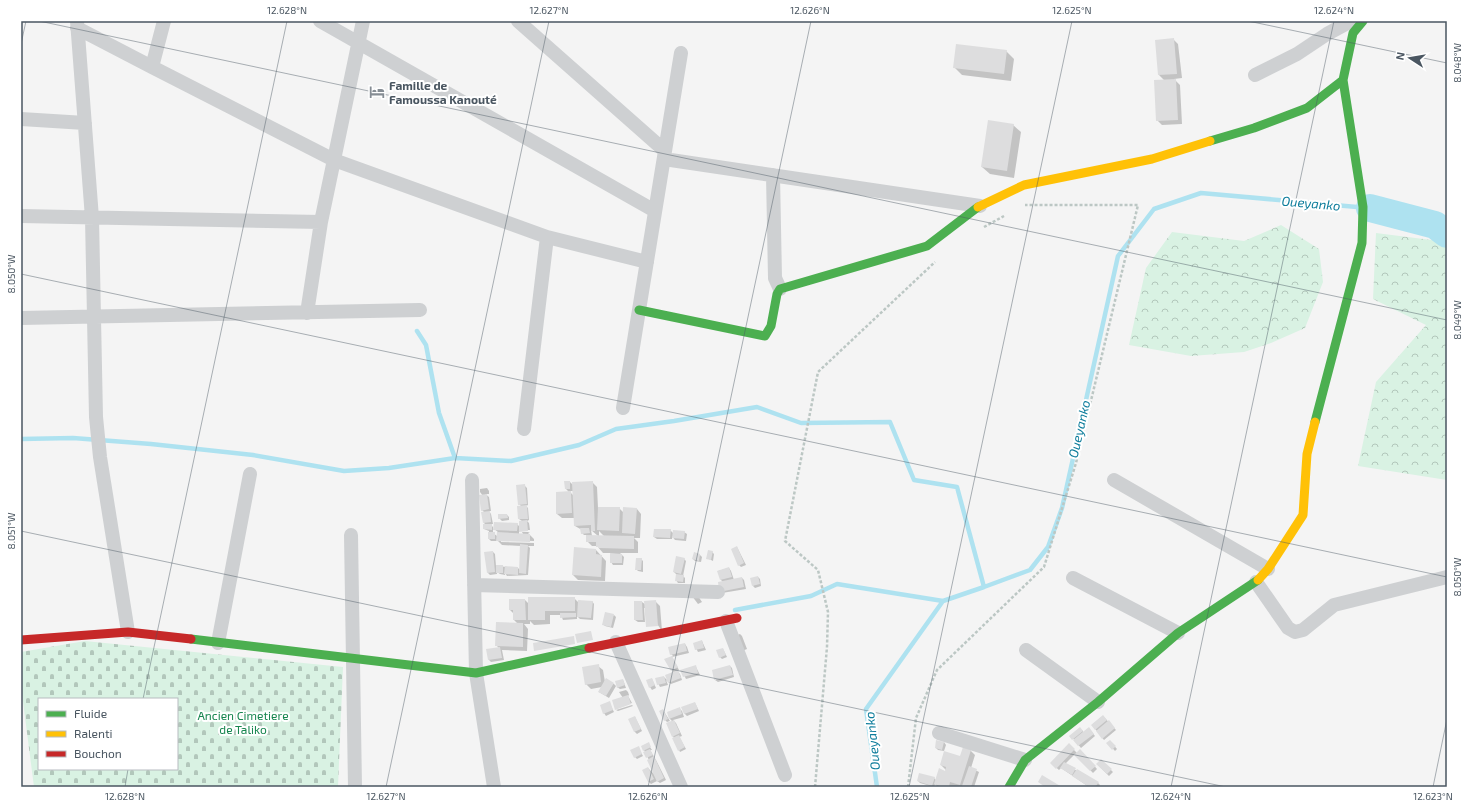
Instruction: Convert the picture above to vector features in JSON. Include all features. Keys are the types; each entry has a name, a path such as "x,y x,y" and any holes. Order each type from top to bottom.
{"street":[{"path":"152,68 164,21"},
{"path":"320,21 358,44 655,211"},
{"path":"307,313 321,222 363,21"},
{"path":"518,21 665,155 773,175 980,206"},
{"path":"1255,75 1297,54 1327,34 1351,21"},
{"path":"1009,787 1025,760 1098,702 1178,633 1256,582 1268,569 1303,515 1307,454 1362,243 1363,207 1343,80 1353,33 1363,21"},
{"path":"77,24 152,68 334,160 547,237 647,262"},
{"path":"77,24 92,218 96,417 100,456 128,632"},
{"path":"623,408 682,53"},
{"path":"639,310 765,336 771,326 777,294 780,289 927,246 980,206 1024,185 1152,159 1254,128 1307,108 1343,80"},
{"path":"21,119 84,123"},
{"path":"773,175 775,278 780,289"},
{"path":"21,216 321,222"},
{"path":"524,429 547,237"},
{"path":"21,318 94,318 420,310"},
{"path":"218,643 250,474"},
{"path":"472,480 476,673 494,787"},
{"path":"1114,480 1268,569"},
{"path":"351,535 355,787"},
{"path":"1256,582 1288,628 1295,632 1303,630 1334,605 1447,577"},
{"path":"1073,578 1178,633"},
{"path":"474,585 718,592"},
{"path":"21,640 128,632 476,673 616,642 731,620 785,775"},
{"path":"616,642 681,787"},
{"path":"1026,650 1098,702"},
{"path":"939,733 1025,760"}],"path":[{"path":"908,787 916,718 937,670 1044,567 1076,463 1138,205 1023,205"},
{"path":"978,230 1010,212"},
{"path":"815,787 827,647 828,612 818,570 785,540 818,372 936,261"}],"green space":[{"path":"1281,225 1319,249 1323,282 1305,328 1271,343 1244,352 1191,356 1129,345 1146,268 1172,232 1244,241"},
{"path":"1376,233 1447,242 1447,480 1358,466 1376,382 1426,325 1373,299"},
{"name":"Ancien Cimetiere de Taliko","path":"85,641 343,667 338,787 34,787 21,686 21,652"}],"building":[{"path":"1174,38 1177,74 1158,75 1155,40"},
{"path":"956,44 1007,50 1004,74 953,68"},
{"path":"1176,79 1178,120 1156,121 1154,80"},
{"path":"988,120 1014,124 1007,171 981,167"},
{"path":"564,481 570,481 570,489 565,489"},
{"path":"593,481 595,531 591,531 591,525 574,526 572,482"},
{"path":"525,484 527,504 518,505 516,485"},
{"path":"571,491 572,513 556,514 556,492"},
{"path":"487,494 489,509 481,511 479,495"},
{"path":"527,505 528,519 518,519 517,506"},
{"path":"598,507 620,507 619,531 597,530"},
{"path":"623,507 637,508 635,534 622,533"},
{"path":"490,511 491,522 483,523 481,512"},
{"path":"498,514 507,514 508,518 498,519"},
{"path":"527,520 528,531 519,532 519,521"},
{"path":"494,522 518,523 517,531 493,530"},
{"path":"483,524 492,524 492,530 483,529"},
{"path":"580,528 589,528 590,533 581,534"},
{"path":"654,529 671,529 670,538 653,537"},
{"path":"673,530 685,531 684,539 672,538"},
{"path":"488,532 495,532 495,539 488,539"},
{"path":"497,532 530,534 530,542 496,541"},
{"path":"586,535 634,536 634,549 598,548 596,547 596,542 586,542"},
{"path":"520,544 528,545 526,574 519,573"},
{"path":"737,546 744,563 738,566 731,549"},
{"path":"574,547 596,549 596,554 602,555 601,577 572,575"},
{"path":"708,550 713,551 711,560 706,559"},
{"path":"493,551 495,572 487,573 484,552"},
{"path":"694,552 700,554 699,561 692,559"},
{"path":"610,553 622,554 622,563 610,563"},
{"path":"676,556 685,558 681,574 673,572"},
{"path":"636,558 642,558 641,570 635,570"},
{"path":"496,565 503,565 503,573 496,573"},
{"path":"505,566 518,567 518,575 504,574"},
{"path":"729,567 732,577 720,580 717,571"},
{"path":"676,574 684,575 683,582 675,581"},
{"path":"758,576 760,584 752,586 750,578"},
{"path":"742,577 744,587 719,592 718,582"},
{"path":"528,597 575,597 575,611 545,611 545,620 528,620"},
{"path":"509,599 525,599 526,620 513,620 513,610 509,610"},
{"path":"578,600 593,601 591,618 577,617"},
{"path":"656,600 658,626 646,627 644,601"},
{"path":"634,601 642,601 643,620 634,620"},
{"path":"605,612 614,614 611,627 602,625"},
{"path":"560,613 576,613 576,617 560,618"},
{"path":"496,622 523,623 523,647 495,646"},
{"path":"591,631 593,640 577,643 575,634"},
{"path":"574,636 575,644 534,651 533,643"},
{"path":"702,640 704,648 695,650 693,643"},
{"path":"685,643 687,651 670,655 668,647"},
{"path":"500,647 502,658 488,660 486,649"},
{"path":"723,648 726,655 719,658 716,650"},
{"path":"672,656 678,667 671,671 664,659"},
{"path":"599,664 601,682 585,685 582,667"},
{"path":"696,665 698,673 683,677 680,670"},
{"path":"730,665 733,675 714,680 712,670"},
{"path":"678,670 681,678 668,683 665,675"},
{"path":"664,676 666,683 657,685 655,678"},
{"path":"606,678 614,683 606,696 598,692"},
{"path":"652,678 655,685 649,688 646,680"},
{"path":"623,679 625,685 617,688 615,681"},
{"path":"628,695 631,704 615,710 612,700"},
{"path":"610,701 613,710 603,714 600,705"},
{"path":"695,702 698,709 684,714 681,707"},
{"path":"680,707 682,714 669,719 667,712"},
{"path":"663,709 668,719 664,721 659,711"},
{"path":"1103,715 1107,720 1095,730 1091,725"},
{"path":"635,716 641,729 634,732 628,719"},
{"path":"674,720 680,733 672,737 666,723"},
{"path":"1109,720 1115,728 1102,739 1096,731"},
{"path":"1080,727 1083,731 1072,740 1069,736"},
{"path":"1089,727 1094,734 1078,746 1073,740"},
{"path":"679,735 685,747 678,751 672,738"},
{"path":"936,740 944,742 942,750 935,748"},
{"path":"1110,740 1116,746 1112,750 1106,743"},
{"path":"649,742 651,747 643,751 641,746"},
{"path":"1069,743 1075,749 1056,769 1050,763"},
{"path":"639,746 642,754 634,758 630,750"},
{"path":"963,747 971,750 960,785 950,782 949,787 943,787 934,784 939,768 945,771 946,767 940,765 944,751 960,756"},
{"path":"650,749 653,755 646,758 643,752"},
{"path":"1080,749 1096,766 1090,771 1074,755"},
{"path":"654,756 664,778 657,782 647,760"},
{"path":"1101,759 1112,769 1107,774 1096,764"},
{"path":"1064,762 1076,768 1072,775 1060,768"},
{"path":"969,766 977,769 971,787 964,787 962,786"},
{"path":"648,767 654,779 648,782 642,770"},
{"path":"1077,769 1099,782 1095,787 1089,787 1072,776"},
{"path":"919,773 935,777 932,786 917,781"},
{"path":"1042,775 1062,787 1045,787 1038,782"}],"waterway":[{"name":"Oueyanko","path":"877,787 866,709 943,601 1030,570 1048,547 1062,508 1118,256 1154,209 1201,193 1357,207"},
{"path":"1370,208 1435,225 1447,234"},
{"path":"417,331 426,345 439,413 455,458"},
{"path":"21,439 73,438 151,444 253,455 344,471 389,468 455,458 511,461 579,445 616,429 757,407 801,423 890,422 914,480 957,487 984,587"},
{"path":"735,610 811,596 837,584 943,601"}],"traffic: fast":[{"path":"1315,422 1362,243 1363,207 1343,80 1353,33 1363,21"},
{"path":"1210,141 1254,128 1307,108 1343,80"},
{"path":"639,310 765,336 771,326 777,294 780,289 927,246 978,207"},
{"path":"1009,787 1025,760 1098,702 1178,633 1258,580"},
{"path":"191,639 476,673 589,648"}],"traffic: slow":[{"path":"978,207 1024,185 1152,159 1210,141"},
{"path":"1258,580 1268,569 1303,515 1307,454 1315,422"}],"traffic: jam":[{"path":"589,648 737,618"},
{"path":"21,640 128,632 191,639"}],"place":[{"name":"Famille de Famoussa Kanouté","path":"377,92"}]}
